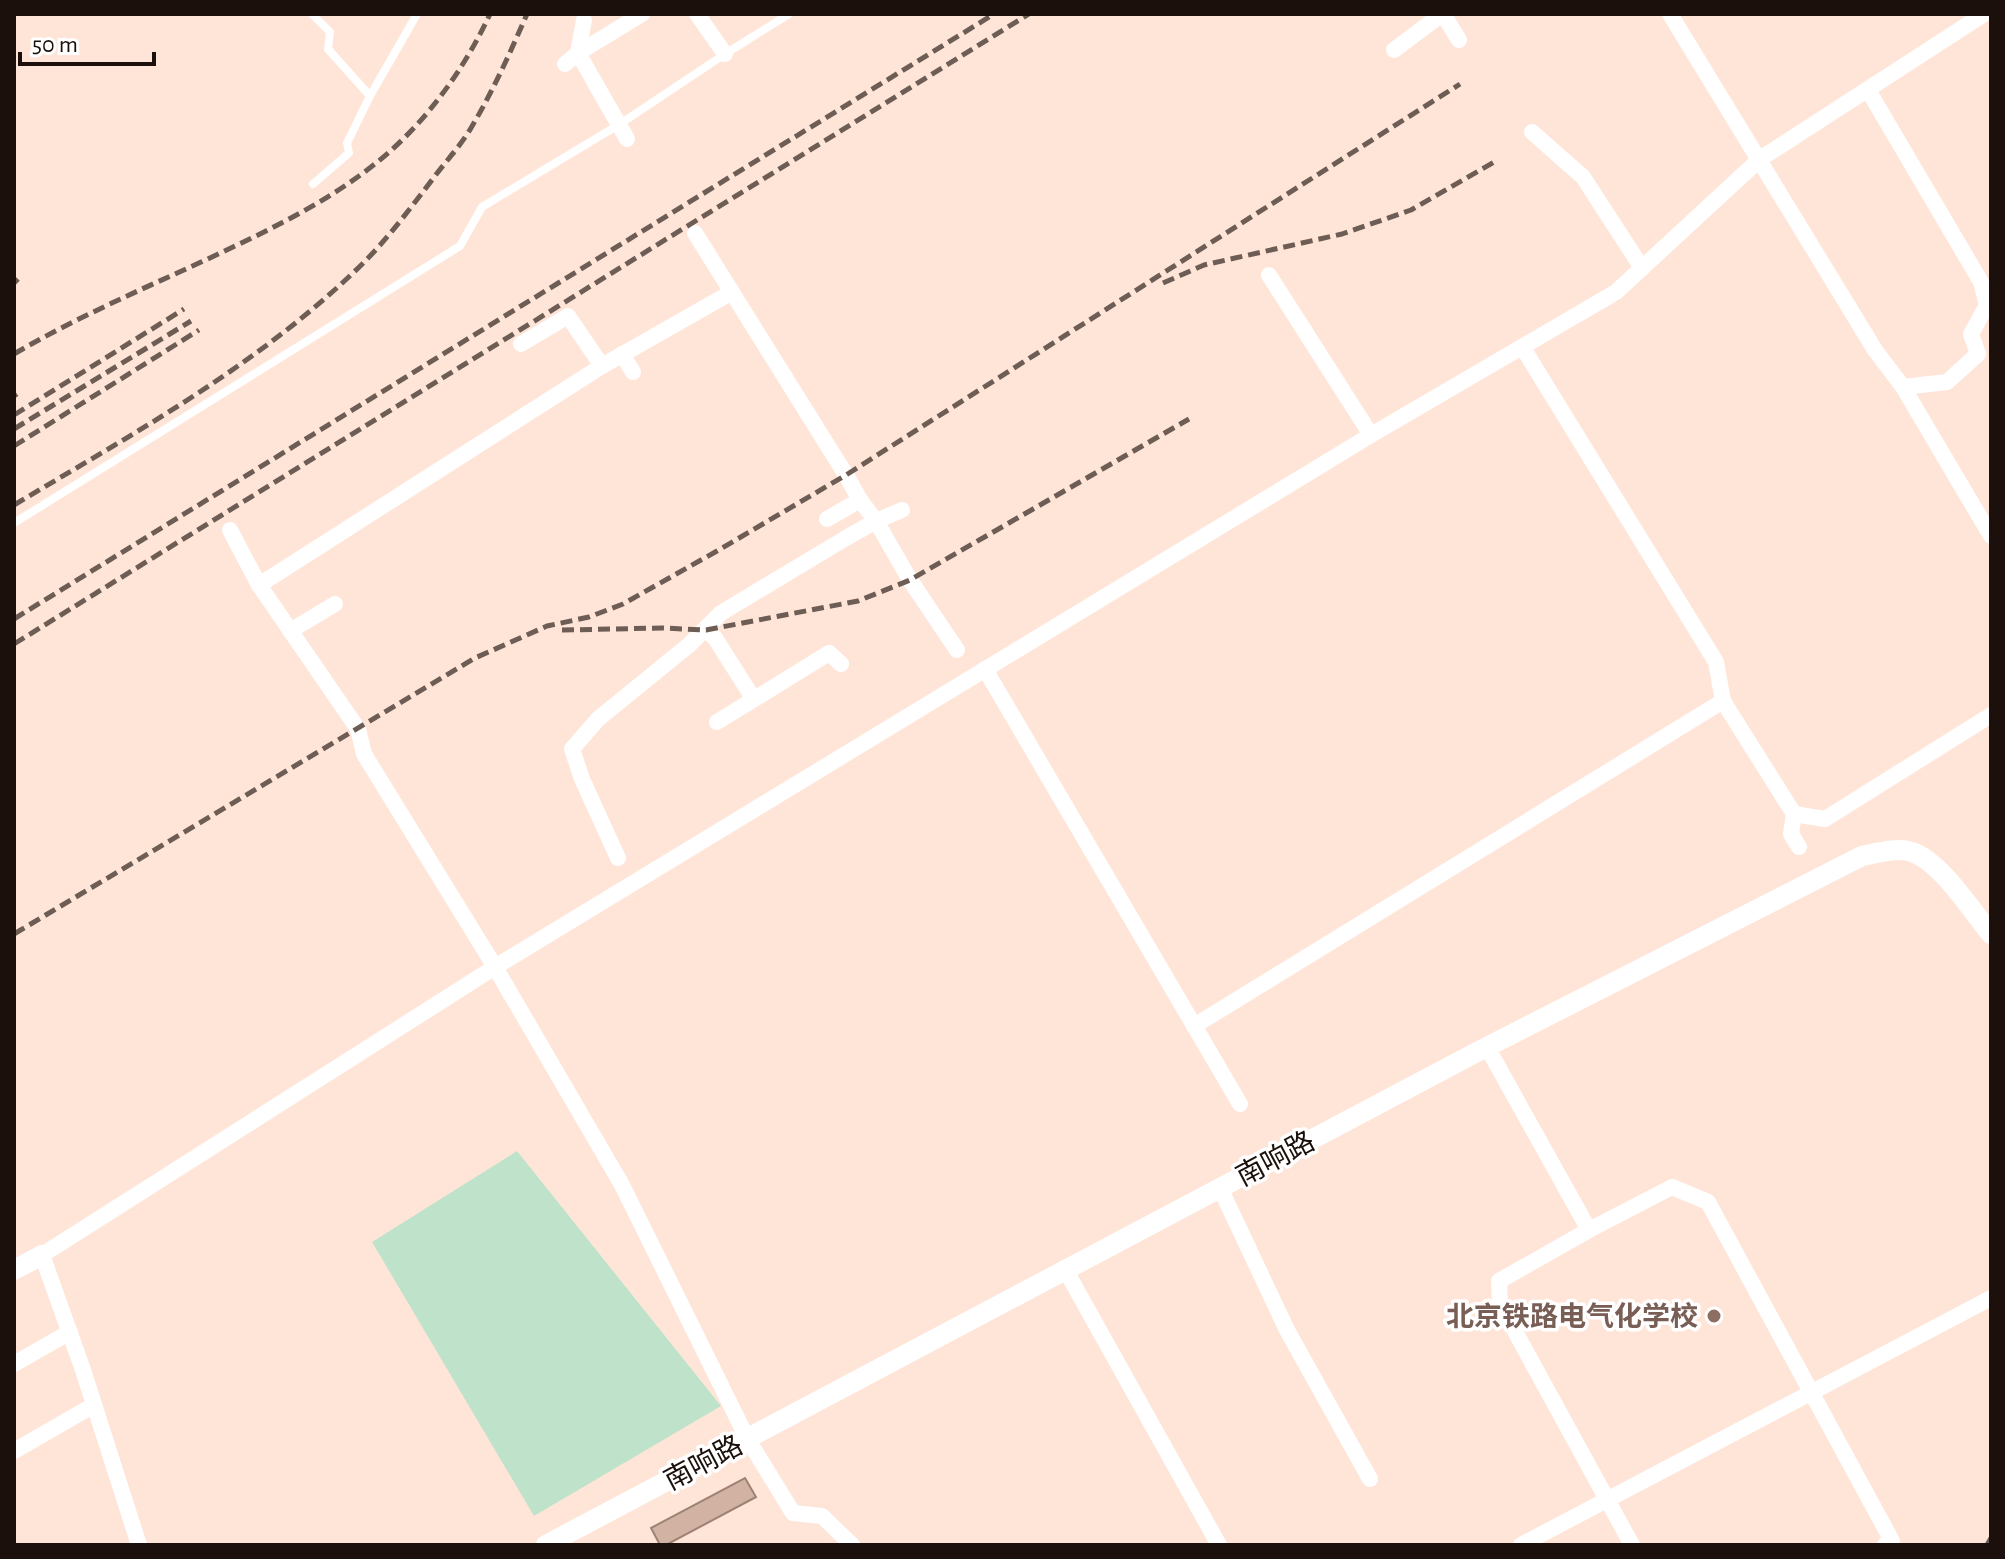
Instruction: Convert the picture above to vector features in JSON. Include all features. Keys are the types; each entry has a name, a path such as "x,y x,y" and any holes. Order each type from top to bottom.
{"street":[{"path":"572,59 642,14"},
{"path":"697,14 725,54"},
{"path":"1394,50 1442,14 1459,40"},
{"path":"1670,14 1875,350 1903,387 1991,536"},
{"path":"14,1270 495,967 1371,435 1616,292 1760,159 1984,14"},
{"path":"572,59 584,20"},
{"path":"572,59 623,132"},
{"path":"1868,90 1986,279 1987,305 1971,334 1978,354 1947,382 1903,387"},
{"path":"1532,132 1583,177 1642,268"},
{"path":"695,233 910,580 957,650"},
{"path":"1269,275 1371,435"},
{"path":"259,585 602,366 732,292"},
{"path":"521,344 568,316 602,366"},
{"path":"1523,348 1716,662 1723,701 1794,814 1791,834 1799,847"},
{"path":"622,354 633,372"},
{"path":"827,519 860,500"},
{"path":"618,858 582,779 572,749 598,719 706,630 721,613 876,521 902,510"},
{"path":"230,530 259,585 358,729 364,754 495,967 622,1185 747,1438 793,1513 822,1516 852,1545"},
{"path":"290,631 335,604"},
{"path":"706,630 715,638 753,698"},
{"path":"717,722 829,653 841,664"},
{"path":"985,669 1240,1104"},
{"path":"1194,1026 1723,701"},
{"path":"1794,814 1825,819 1991,715"},
{"name":"南响路","path":"546,1545 1487,1047 1862,856 1886,851 1911,851 1935,865 1991,934"},
{"path":"1487,1047 1589,1230"},
{"path":"1632,1545 1500,1304 1499,1281 1672,1187 1708,1202 1892,1541 1885,1545"},
{"path":"1222,1192 1287,1330 1370,1479"},
{"path":"42,1255 139,1545"},
{"path":"1065,1269 1219,1545"},
{"path":"1521,1545 1991,1298"},
{"path":"14,1364 70,1332"},
{"path":"14,1451 94,1405"}],"lane":[{"path":"312,14 330,32 328,49 370,96"},
{"path":"313,184 349,153 347,143 417,14"},
{"path":"14,523 460,246 482,207 623,132 725,54 789,14"}],"green space":[{"path":"517,1151 721,1406 534,1516 372,1242"}],"building":[{"path":"745,1478 756,1497 666,1545 660,1545 651,1528"}],"railway":[{"path":"14,354 87,315 274,227 352,181 390,152 440,98 490,14"},
{"path":"14,505 233,370 315,307 353,273 396,226 467,134 494,86 527,14"},
{"path":"14,619 994,14"},
{"path":"14,644 1029,14"},
{"path":"14,934 475,658 547,626 589,617 623,604 717,551 846,475 1460,84"},
{"path":"1163,283 1204,265 1342,234 1411,210 1496,161"},
{"path":"14,283 18,279"},
{"path":"14,415 184,309"},
{"path":"14,429 191,321"},
{"path":"14,446 199,330"},
{"path":"562,630 706,630 858,601 910,580 1189,419"},
{"path":"1987,1545 1991,1538"}],"place":[{"name":"北京铁路电气化学校","path":"1714,1316"}]}
